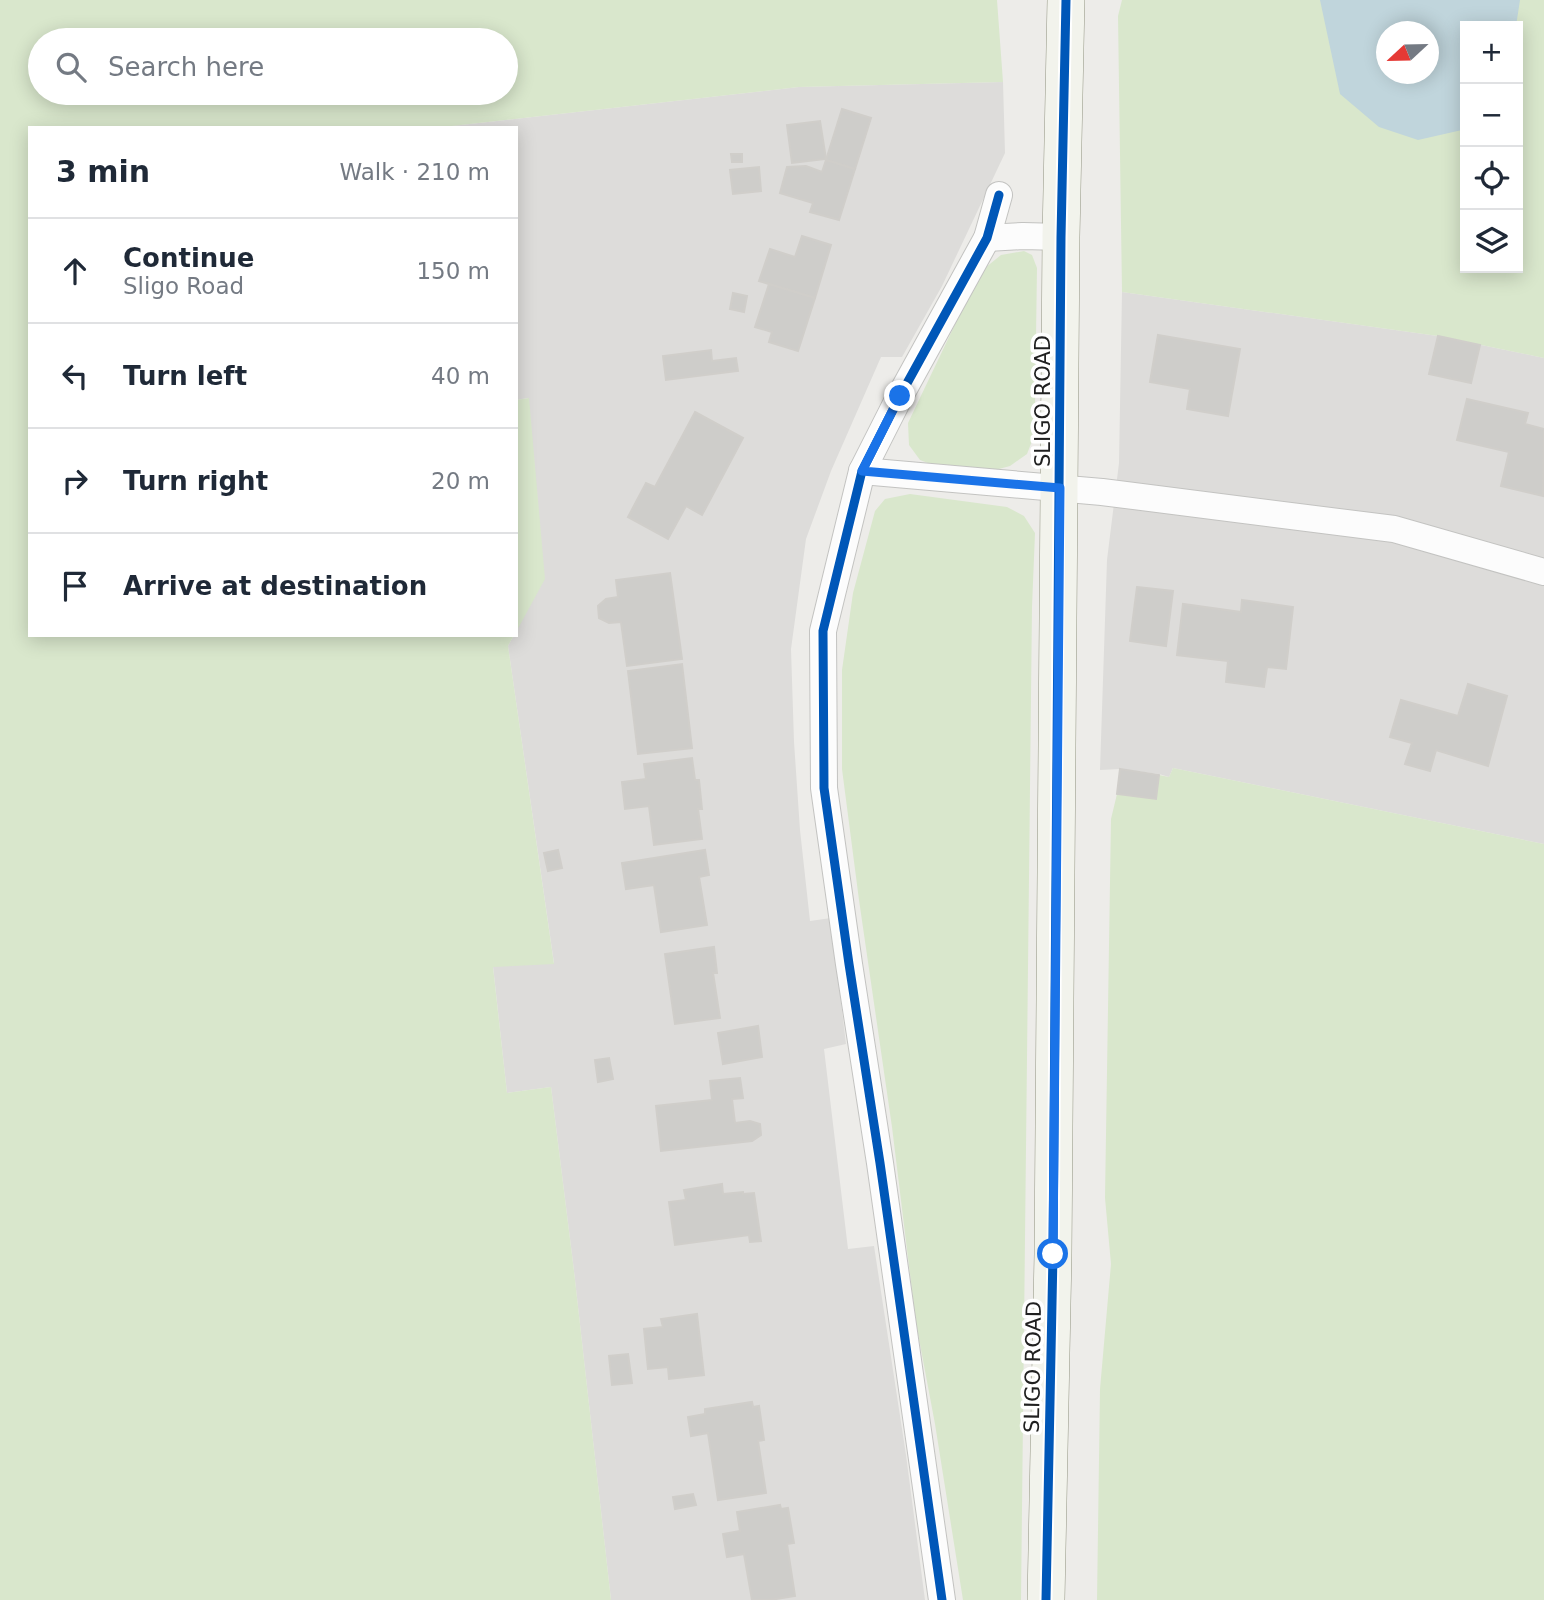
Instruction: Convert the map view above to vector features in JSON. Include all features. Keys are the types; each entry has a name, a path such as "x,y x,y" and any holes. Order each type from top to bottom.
{"main road":[{"name":"SLIGO ROAD","path":"1046,1600 1053,1254 1061,237 1066,0"}],"street":[{"path":"942,1600 824,788 823,631 862,471 987,238 999,195"},
{"path":"987,238 1061,237"},
{"path":"862,471 1060,488 1394,529 1544,572"}],"shaded area":[{"path":"1003,82 1005,153 942,286 902,357 881,357 831,471 806,539 791,649 800,830 810,921 831,918 846,1044 824,1049 848,1249 874,1246 925,1600 611,1600 551,1087 507,1093 493,966 554,963 508,646 513,637 518,637 528,398 518,400 518,126 452,126 799,87"},
{"path":"1122,292 1438,336 1544,358 1544,844 1173,768 1169,777 1120,769 1100,770 1107,560 1119,463"}],"green space":[{"path":"0,0 997,0 1003,82 799,87 452,126 28,126 28,637 513,637 508,646 554,964 493,967 507,1093 551,1087 611,1600 0,1600"},
{"path":"1122,0 1544,0 1544,358 1438,336 1122,292 1118,16"},
{"path":"1024,251 1032,255 1037,268 1035,406 1032,441 1027,454 1010,466 984,473 941,468 920,460 909,445 908,423 980,272 1001,255"},
{"path":"529,398 545,579 518,628 518,400"},
{"path":"910,494 1007,507 1024,516 1035,533 1021,1600 963,1600 916,1323 892,1127 842,769 842,670 853,593 875,511 885,499"},
{"path":"1173,768 1544,844 1544,1600 1097,1600 1100,1389 1111,1264 1105,1198 1111,819 1117,794 1156,799 1159,775 1169,777"}],"water":[{"path":"1320,0 1520,0 1517,21 1460,21 1460,130 1418,140 1379,127 1340,94"}],"building":[{"path":"842,109 871,118 855,169 826,160"},
{"path":"820,121 826,159 792,163 787,125"},
{"path":"731,154 742,154 742,162 732,162"},
{"path":"826,160 855,169 839,220 810,212 813,203 780,193 787,167 806,166 822,172"},
{"path":"759,167 761,191 733,194 730,170"},
{"path":"802,236 831,245 815,298 759,281 770,249 795,257"},
{"path":"769,284 815,298 798,351 769,342 772,332 755,327"},
{"path":"733,293 747,296 744,312 730,309"},
{"path":"1158,335 1240,349 1228,416 1187,409 1190,389 1150,382"},
{"path":"1438,336 1480,345 1471,383 1429,374"},
{"path":"711,350 712,361 736,358 738,371 666,380 663,356"},
{"path":"1467,399 1528,413 1525,424 1544,429 1543,496 1501,486 1509,452 1457,440"},
{"path":"695,412 743,438 702,515 686,506 668,539 628,517 646,483 655,487"},
{"path":"670,573 682,659 627,666 621,622 609,623 599,618 598,606 606,599 618,597 616,580"},
{"path":"1137,587 1173,591 1166,646 1130,641"},
{"path":"1242,600 1293,607 1286,669 1267,667 1264,687 1226,682 1228,661 1177,655 1183,604 1241,612"},
{"path":"682,664 692,748 638,754 628,671"},
{"path":"1468,684 1507,696 1488,766 1436,750 1430,771 1405,764 1412,743 1390,737 1401,700 1458,716"},
{"path":"692,758 695,780 699,780 702,809 698,809 702,839 654,845 649,806 625,809 622,782 646,779 644,764"},
{"path":"1120,769 1159,775 1156,799 1117,794"},
{"path":"558,850 562,868 548,871 544,853"},
{"path":"705,850 709,875 699,877 707,925 661,932 654,885 626,889 622,863"},
{"path":"714,947 717,973 713,973 720,1018 675,1024 665,954"},
{"path":"758,1026 762,1057 723,1064 718,1033"},
{"path":"609,1058 613,1079 598,1082 595,1060"},
{"path":"740,1078 743,1098 732,1099 735,1123 750,1121 760,1124 761,1135 752,1141 661,1151 656,1106 712,1100 710,1081"},
{"path":"722,1184 723,1194 754,1193 761,1241 750,1242 749,1235 675,1245 669,1202 686,1200 684,1190"},
{"path":"697,1314 704,1375 669,1379 668,1367 648,1369 644,1329 663,1327 661,1319"},
{"path":"628,1354 632,1383 612,1385 609,1356"},
{"path":"752,1402 753,1407 759,1406 764,1440 758,1441 766,1493 718,1500 708,1433 691,1436 688,1417 705,1414 705,1409"},
{"path":"693,1494 696,1505 675,1509 673,1497"},
{"path":"780,1505 781,1509 788,1508 794,1543 787,1544 795,1596 752,1600 744,1554 727,1557 723,1534 740,1531 737,1512"}],"cycle path":[{"path":"1046,1600 1053,1254 1061,237 1066,0"},
{"path":"942,1600 824,788 823,631 862,471 987,238 999,195"}],"route":[{"path":"900,396 862,471 1060,488 1053,1254"}]}
